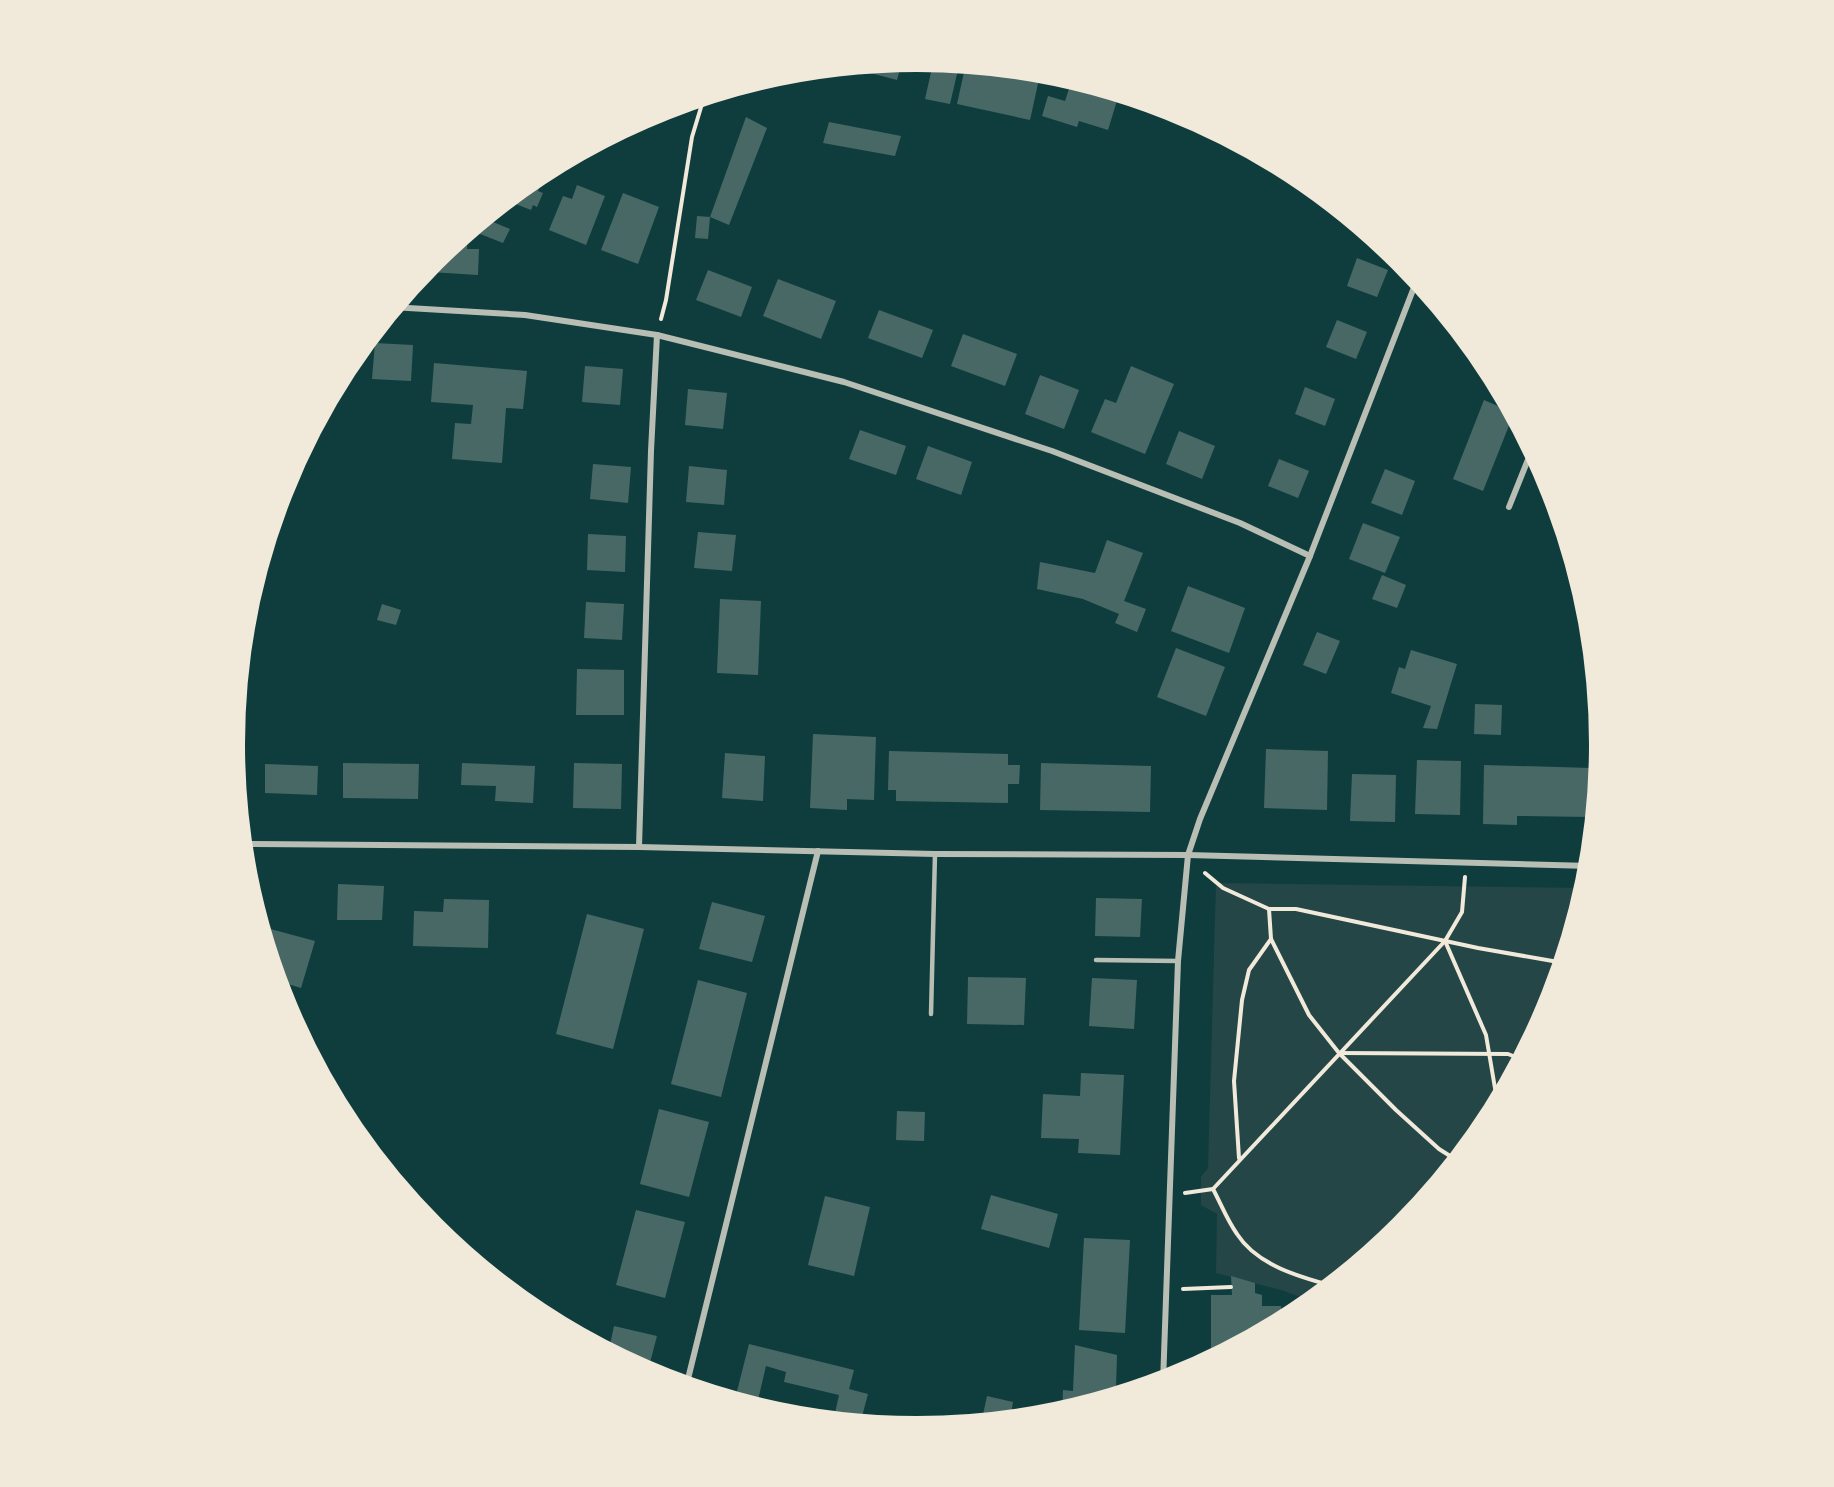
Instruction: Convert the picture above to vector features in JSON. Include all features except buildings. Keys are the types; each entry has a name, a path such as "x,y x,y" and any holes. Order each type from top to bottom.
{"street":[{"path":"1164,1372 1179,961 1188,855 1200,819 1310,556 1415,287"},
{"path":"401,308 525,315 657,335 844,382 1063,455 1229,519 1310,556"},
{"path":"639,847 651,451 657,335"},
{"path":"1509,507 1529,457"},
{"path":"249,844 639,847 935,854 1188,855 1582,866"},
{"path":"688,1379 818,851"}],"lane":[{"path":"930,1014 935,854"},
{"path":"1096,960 1179,961"}],"path":[{"path":"657,335 666,300 692,137 702,102"},
{"path":"1188,855 1223,888 1269,909 1296,909 1445,941 1557,962"},
{"path":"1169,1195 1213,1189 1445,941 1462,912 1466,863"},
{"path":"1269,909 1271,939 1309,1015 1339,1053 1396,1110 1439,1149 1451,1157"},
{"path":"1239,1159 1234,1081 1242,1000 1249,970 1271,939"},
{"path":"1445,941 1483,1026 1496,1092"},
{"path":"1339,1053 1508,1054 1515,1057"},
{"path":"1213,1189 1237,1235 1260,1258 1301,1277 1324,1284"},
{"path":"1166,1289 1231,1287"}],"shaded area":[{"path":"1216,883 1577,888 1557,961 1542,1002 1502,1082 1479,1119 1453,1155 1395,1222 1329,1280 1304,1298 1216,1273 1217,1214 1201,1205 1201,1177 1208,1168"}]}
